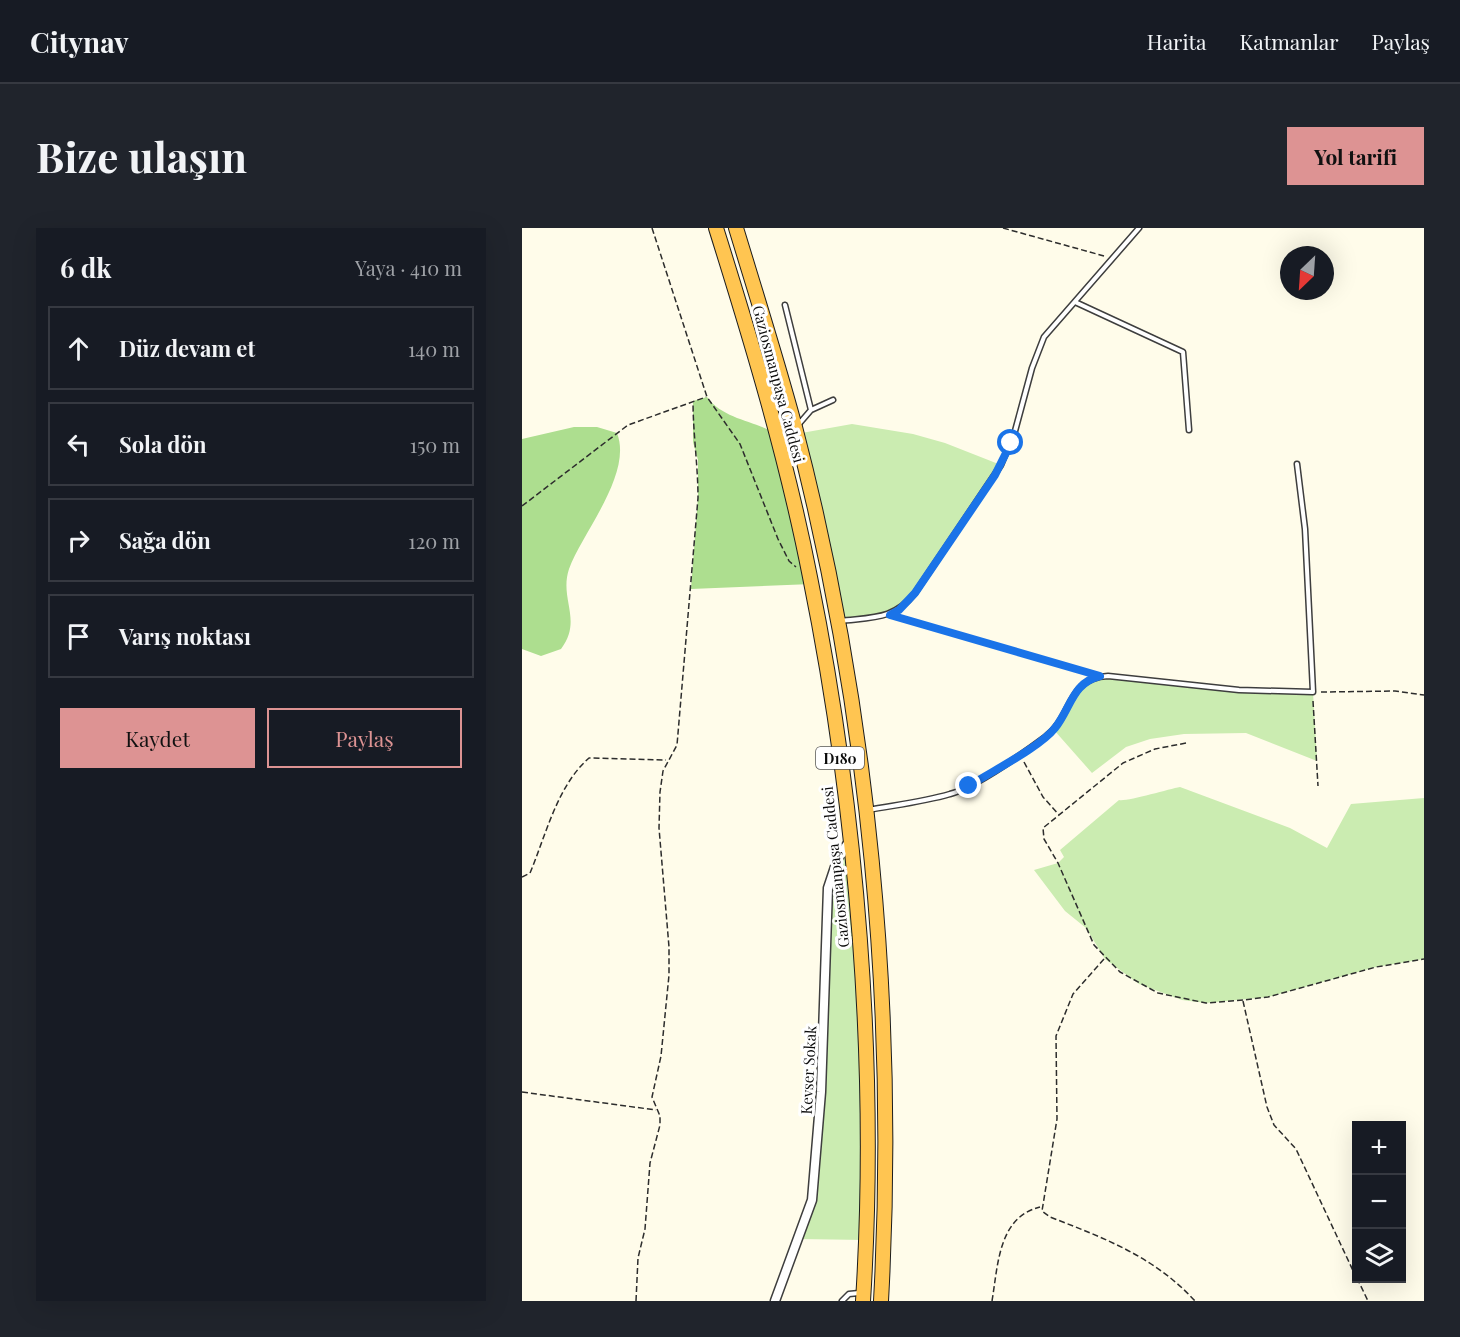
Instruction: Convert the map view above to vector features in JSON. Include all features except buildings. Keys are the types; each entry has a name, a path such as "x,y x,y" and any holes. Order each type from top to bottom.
{"highway":[{"name":"Gaziosmanpaşa Caddesi","path":"716,228 777,434 810,576 832,701 860,938 865,1060 866,1202 863,1297"},
{"name":"Gaziosmanpaşa Caddesi","path":"736,228 795,429 837,621 865,811 877,939 882,1050 884,1203 881,1301"}],"street":[{"name":"Kevser Sokak","path":"775,1301 812,1200 821,1092 828,888 838,858 850,840"}],"lane":[{"path":"837,621 890,615 899,610 915,593 1001,465 1015,431 1040,346 1049,329 1139,228"},
{"path":"1075,302 1183,352 1189,430"},
{"path":"785,305 811,410"},
{"path":"795,429 811,410 833,400"},
{"path":"865,811 950,794 969,786 1054,729 1083,683 1100,676 1239,690 1313,692 1307,562 1297,464"},
{"path":"842,1301 849,1294 863,1297"}],"path":[{"path":"652,228 707,396 740,444 789,561 810,576"},
{"path":"1004,228 1113,259"},
{"path":"522,506 628,425 707,396"},
{"path":"636,1301 638,1258 645,1228 650,1163 660,1125 651,1097 661,1056 669,975 669,947 659,828 662,782 667,760 677,745 698,498 698,460 693,442 693,401"},
{"path":"890,615 1100,676"},
{"path":"1318,786 1313,692 1395,692 1424,695"},
{"path":"1186,743 1155,749 1123,763 1043,828 1042,835 1062,871 1094,945 1105,959 1120,972 1158,993 1206,1002 1268,996 1376,967 1424,959"},
{"path":"1019,754 1043,797 1060,815"},
{"path":"522,877 530,873 556,806 580,765 589,758 667,760"},
{"path":"1041,1207 1057,1119 1056,1036 1073,994 1105,959"},
{"path":"1243,1000 1267,1107 1274,1125 1296,1149 1352,1267"},
{"path":"522,1092 657,1110"},
{"path":"992,1301 1002,1246 1009,1229 1025,1210 1041,1207"},
{"path":"1041,1207 1050,1217 1115,1243 1149,1260 1179,1284 1195,1301"},
{"path":"1359,1283 1368,1301"}],"green space":[{"path":"707,397 722,411 776,434 812,584 691,589 698,497 698,460 693,442 693,401"},
{"path":"852,424 913,434 945,443 1001,465 907,603 890,615 837,621 796,434"},
{"path":"574,427 597,427 617,433 620,449 618,466 604,503 569,569 567,590 571,619 567,638 561,649 541,656 522,649 522,439"},
{"path":"1100,676 1239,690 1313,692 1317,761 1246,733 1184,734 1150,739 1126,747 1092,773 1054,730 1078,688"},
{"path":"1180,787 1290,828 1327,848 1351,804 1424,798 1424,959 1376,967 1268,997 1206,1003 1182,1000 1139,984 1105,959 1086,928 1065,911 1034,870 1058,863 1064,857 1060,850 1119,800"},
{"path":"850,840 859,938 865,1240 800,1239 812,1200 828,888"}],"route":[{"path":"969,786 1046,736 1060,722 1078,688 1090,679 1100,676 890,615 908,603 995,475 1011,443"}]}
